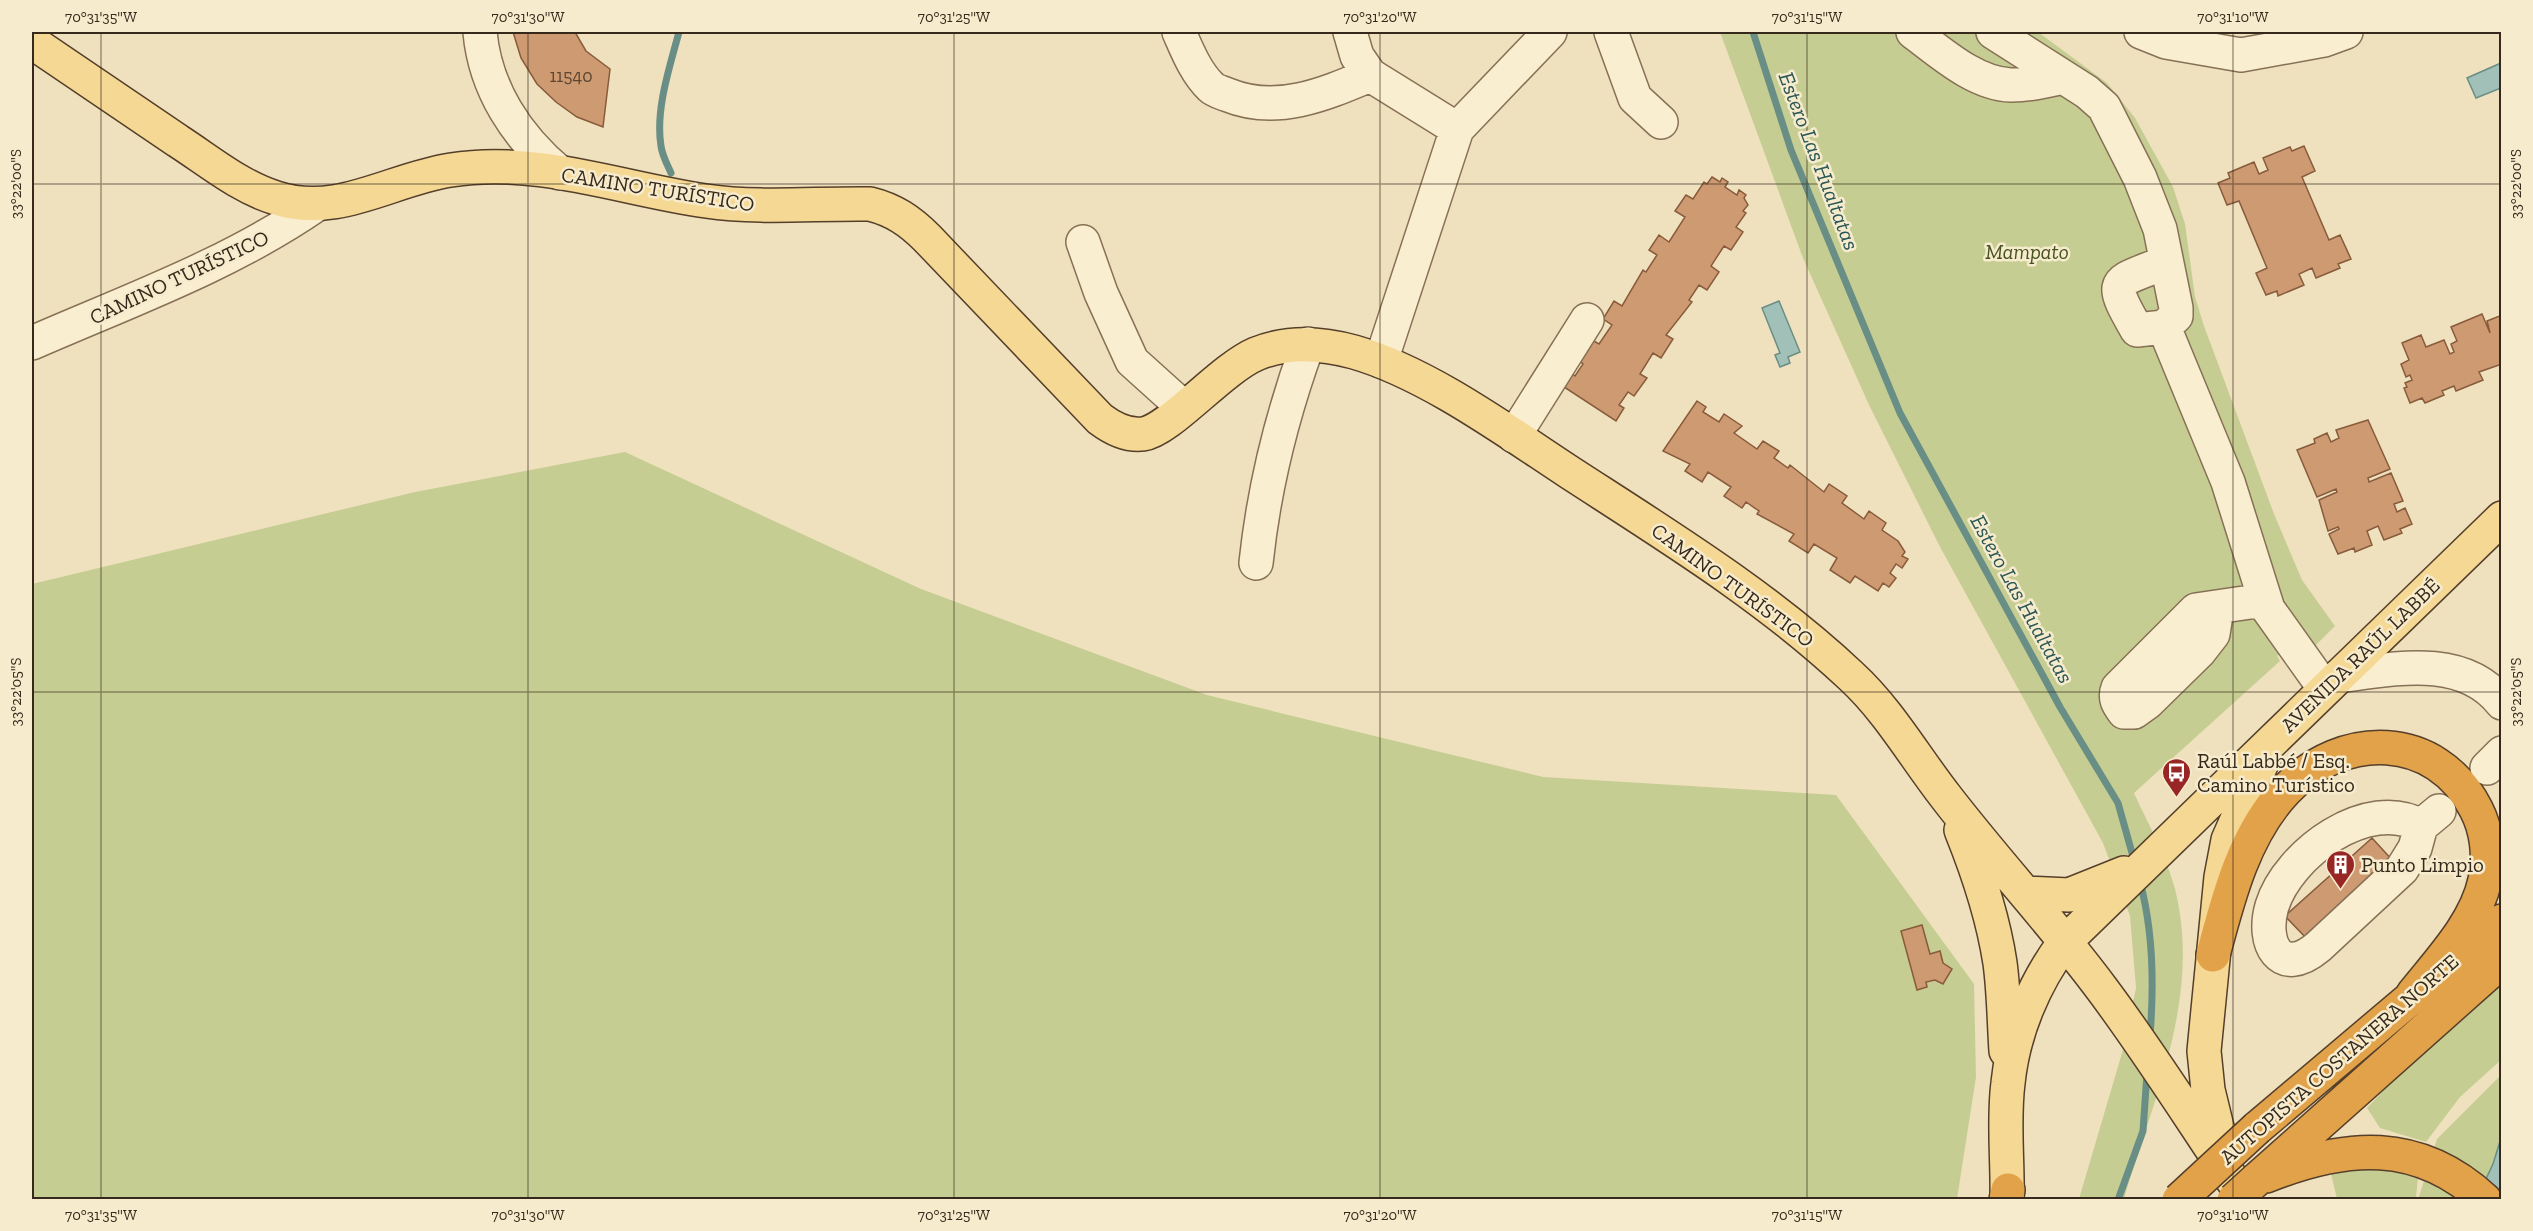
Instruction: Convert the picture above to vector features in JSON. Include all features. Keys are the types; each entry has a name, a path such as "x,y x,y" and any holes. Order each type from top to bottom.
{"highway":[{"path":"2213,955 2223,917 2250,844 2265,817 2286,790 2314,766 2337,754 2363,748 2403,750 2435,763 2463,786 2480,816 2487,852 2485,880 2476,904 2453,943 2413,994"},
{"name":"AUTOPISTA COSTANERA NORTE","path":"2179,1200 2257,1128 2502,921"},
{"name":"AUTOPISTA COSTANERA NORTE","path":"2242,1189 2502,961"},
{"path":"2242,1189 2338,1155 2370,1151 2398,1153 2441,1168 2462,1180 2485,1200"}],"main road":[{"path":"32,42 249,187 277,199 316,205"},
{"name":"CAMINO TURÍSTICO","path":"316,205 346,201 428,174 472,167 518,154 560,173 707,201 760,206 870,204 886,208 900,215 927,238 1079,398 1107,424 1131,434 1146,434 1160,426 1229,369 1252,356 1276,347 1308,344 1351,351 1381,361 1420,380 1514,436 1725,575 1803,633 1869,694 1902,734 1944,796 2103,990 2194,1124 2242,1189"},
{"name":"AVENIDA RAÚL LABBÉ","path":"2007,1085 2030,1000 2040,979 2100,896 2144,863 2502,518"},
{"path":"2242,1189 2211,1111 2204,1069 2205,1032 2221,878 2228,840 2272,741"},
{"path":"1944,796 1969,850 1995,935 2000,964 2007,1085 2007,1196"},
{"path":"2025,893 2041,896 2100,896"}],"street":[{"path":"480,32 492,81 510,119 518,154"},
{"path":"1179,32 1193,62 1212,88 1246,102 1276,104 1300,99 1327,93 1370,75"},
{"path":"1350,32 1357,56 1370,75 1457,129"},
{"path":"1381,361 1457,129 1550,32"},
{"path":"1611,32 1635,98 1661,122"},
{"path":"1912,32 1973,73 1997,83 2027,84 2063,77"},
{"path":"1994,32 2088,92 2104,107 2117,130 2160,229 2176,316 2164,327 2137,330 2118,297 2117,289 2122,281 2130,276 2166,262"},
{"path":"2141,32 2166,42 2241,55 2324,40 2346,32"},
{"name":"CAMINO TURÍSTICO","path":"32,344 231,256 278,231 316,205"},
{"path":"1083,242 1101,293 1132,361 1183,407"},
{"path":"1514,436 1587,320"},
{"path":"2164,327 2228,482 2264,600 2274,619 2332,682 2402,668 2439,670 2475,680 2502,703"},
{"path":"1256,562 1272,460 1282,421 1308,344"},
{"path":"2217,608 2264,600"},
{"path":"2377,818 2430,819 2402,869 2318,947 2309,954 2294,960 2283,959 2278,954 2269,936 2273,903 2284,880 2319,844 2350,826 2377,818"}],"green space":[{"name":"Mampato","path":"1720,32 2038,32 2107,83 2135,118 2173,187 2185,224 2195,297 2204,326 2274,514 2302,580 2335,626 2313,648 2303,635 2277,656 2280,661 2134,793 2162,852 2175,889 2182,929 2182,969 2178,1008 2170,1047 2124,1199 2079,1199 2122,1053 2136,988 2130,916 2103,843 1939,545 1870,407 1803,258"},
{"path":"625,452 921,589 1207,695 1543,777 1836,795 1974,984 1976,1077 1957,1199 32,1199 32,584 415,492"},
{"path":"2501,978 2501,1060 2460,1097 2426,1142 2380,1128 2367,1108 2433,1038"},
{"path":"2501,1075 2501,1199 2418,1200 2437,1139"},
{"path":"2357,1169 2388,1171 2418,1177 2416,1198 2337,1199 2331,1174"}],"water":[{"path":"2501,63 2501,88 2476,98 2467,78"},
{"path":"1779,301 1800,352 1788,357 1790,363 1780,367 1775,355 1780,353 1762,308"},
{"path":"2501,1138 2501,1199 2476,1200 2493,1164"}],"building":[{"path":"513,32 575,32 586,51 610,69 603,127 577,117 537,84 521,58"},
{"path":"2304,146 2315,171 2302,177 2329,240 2340,235 2351,259 2338,264 2340,268 2316,278 2312,268 2299,274 2304,285 2278,296 2277,291 2266,295 2256,273 2267,268 2239,201 2227,205 2218,183 2230,178 2228,173 2254,162 2259,174 2268,170 2263,158 2290,147 2292,151"},
{"path":"1712,177 1720,182 1722,178 1728,182 1725,187 1737,195 1739,190 1746,195 1744,198 1748,205 1743,211 1746,213 1736,227 1743,232 1731,250 1724,246 1711,266 1719,272 1707,290 1699,285 1689,300 1692,302 1666,335 1673,339 1661,358 1653,353 1640,374 1647,378 1634,396 1628,392 1619,405 1624,408 1616,421 1561,385 1570,372 1575,376 1583,364 1576,358 1589,338 1599,344 1612,325 1603,319 1614,301 1622,306 1643,270 1646,272 1657,255 1649,250 1659,235 1669,242 1685,217 1675,211 1686,195 1693,199 1704,182 1707,184"},
{"path":"2482,314 2490,333 2487,321 2502,315 2502,364 2479,372 2483,380 2456,391 2454,386 2442,391 2444,395 2425,403 2422,398 2410,403 2404,388 2407,387 2405,383 2412,380 2410,375 2406,377 2401,364 2409,360 2402,343 2421,335 2426,347 2444,340 2450,354 2454,352 2451,344 2457,341 2451,327"},
{"path":"1697,401 1706,407 1703,412 1719,422 1724,414 1742,426 1734,433 1757,449 1763,441 1779,451 1774,458 1788,468 1790,465 1824,492 1829,484 1847,496 1842,503 1864,519 1869,511 1886,523 1882,530 1898,541 1905,552 1902,556 1908,559 1902,568 1896,564 1890,573 1896,578 1889,587 1883,583 1878,591 1855,576 1850,583 1830,570 1837,558 1814,544 1808,553 1789,541 1794,534 1757,514 1759,511 1746,502 1742,508 1724,496 1731,487 1708,472 1702,482 1685,471 1690,464 1663,451"},
{"path":"2368,420 2390,469 2368,478 2369,482 2391,473 2403,501 2394,504 2397,512 2405,508 2412,524 2400,529 2402,533 2384,540 2378,526 2367,531 2372,545 2355,552 2354,548 2338,554 2329,534 2339,529 2338,527 2328,531 2319,500 2337,492 2336,489 2317,497 2297,450 2315,443 2314,439 2327,433 2331,442 2339,438 2336,430"},
{"name":"Punto Limpio","path":"2372,838 2394,862 2308,940 2285,916"},
{"path":"1922,925 1930,954 1940,951 1943,963 1952,969 1943,984 1935,980 1926,982 1927,987 1917,990 1901,931"}],"waterway":[{"path":"671,173 662,149 660,118 664,88 679,32"},
{"name":"Estero Las Hualtatas","path":"1753,32 1791,150 1900,413 2060,707 2118,803 2134,860"},
{"name":"Estero Las Hualtatas","path":"2140,882 2148,919 2151,958 2150,1035"},
{"name":"Estero Las Hualtatas","path":"2118,1200 2143,1131 2147,1073"}],"place":[{"name":"Raúl Labbé / Esq. Camino Turístico","path":"2176,798"},
{"name":"Punto Limpio","path":"2340,890"}]}
